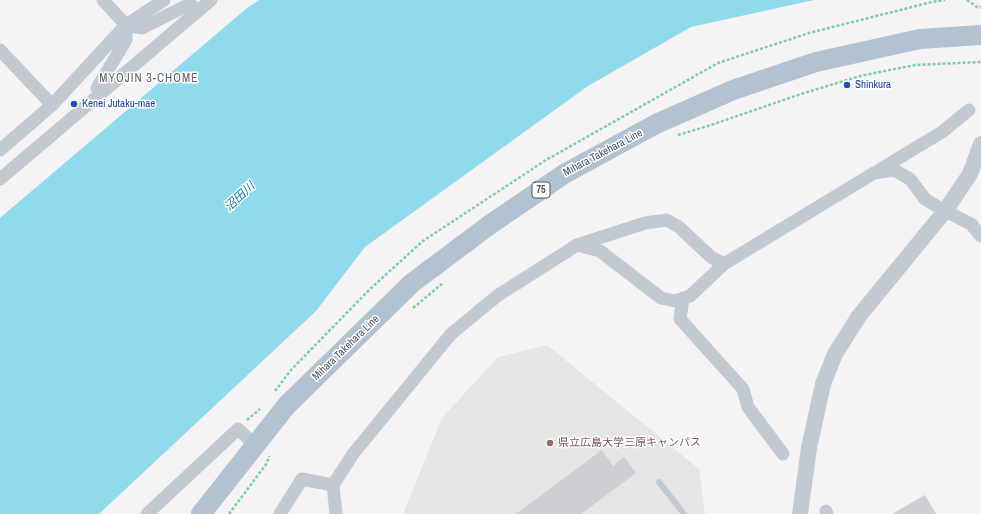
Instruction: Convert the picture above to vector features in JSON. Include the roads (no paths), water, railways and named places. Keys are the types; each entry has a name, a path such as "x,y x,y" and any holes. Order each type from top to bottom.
{"main road":[{"name":"Mihara Takehara Line","path":"201,514 263,447 287,406 412,283 488,226 564,174 656,124 733,90 816,62 920,39 981,35"}],"street":[{"path":"103,0 126,25 142,28 190,4 198,11"},
{"path":"0,150 52,105 126,25 164,0"},
{"path":"0,179 211,0"},
{"path":"100,94 97,88 126,40 126,25"},
{"path":"0,50 52,105"},
{"path":"576,245 600,251 661,298 676,301 690,296 724,264 942,132 969,110"},
{"path":"800,514 809,448 823,384 836,354 859,316 944,211 970,174 981,144"},
{"path":"874,173 894,170 910,179 925,199 944,211 971,224 981,236"},
{"path":"336,514 333,485 353,454 451,334 497,296 576,245 645,223 667,220 679,227 711,257 724,264"},
{"path":"683,298 680,319 744,389 748,407 783,454"},
{"path":"147,514 238,429 263,447"},
{"path":"280,514 302,479 333,485"}],"lane":[{"path":"659,482 684,514"}],"water":[{"name":"沼田川","path":"259,0 814,0 691,27 588,86 365,247 316,311 99,514 0,514 0,218 247,8"}],"place":[{"name":"Shinkura","path":"847,85"},
{"name":"Kenei Jutaku-mae","path":"74,104"},
{"name":"県立広島大学三原キャンパス","path":"550,443"}],"district":[{"name":"MYOJIN 3-CHOME","path":"149,79"}]}
